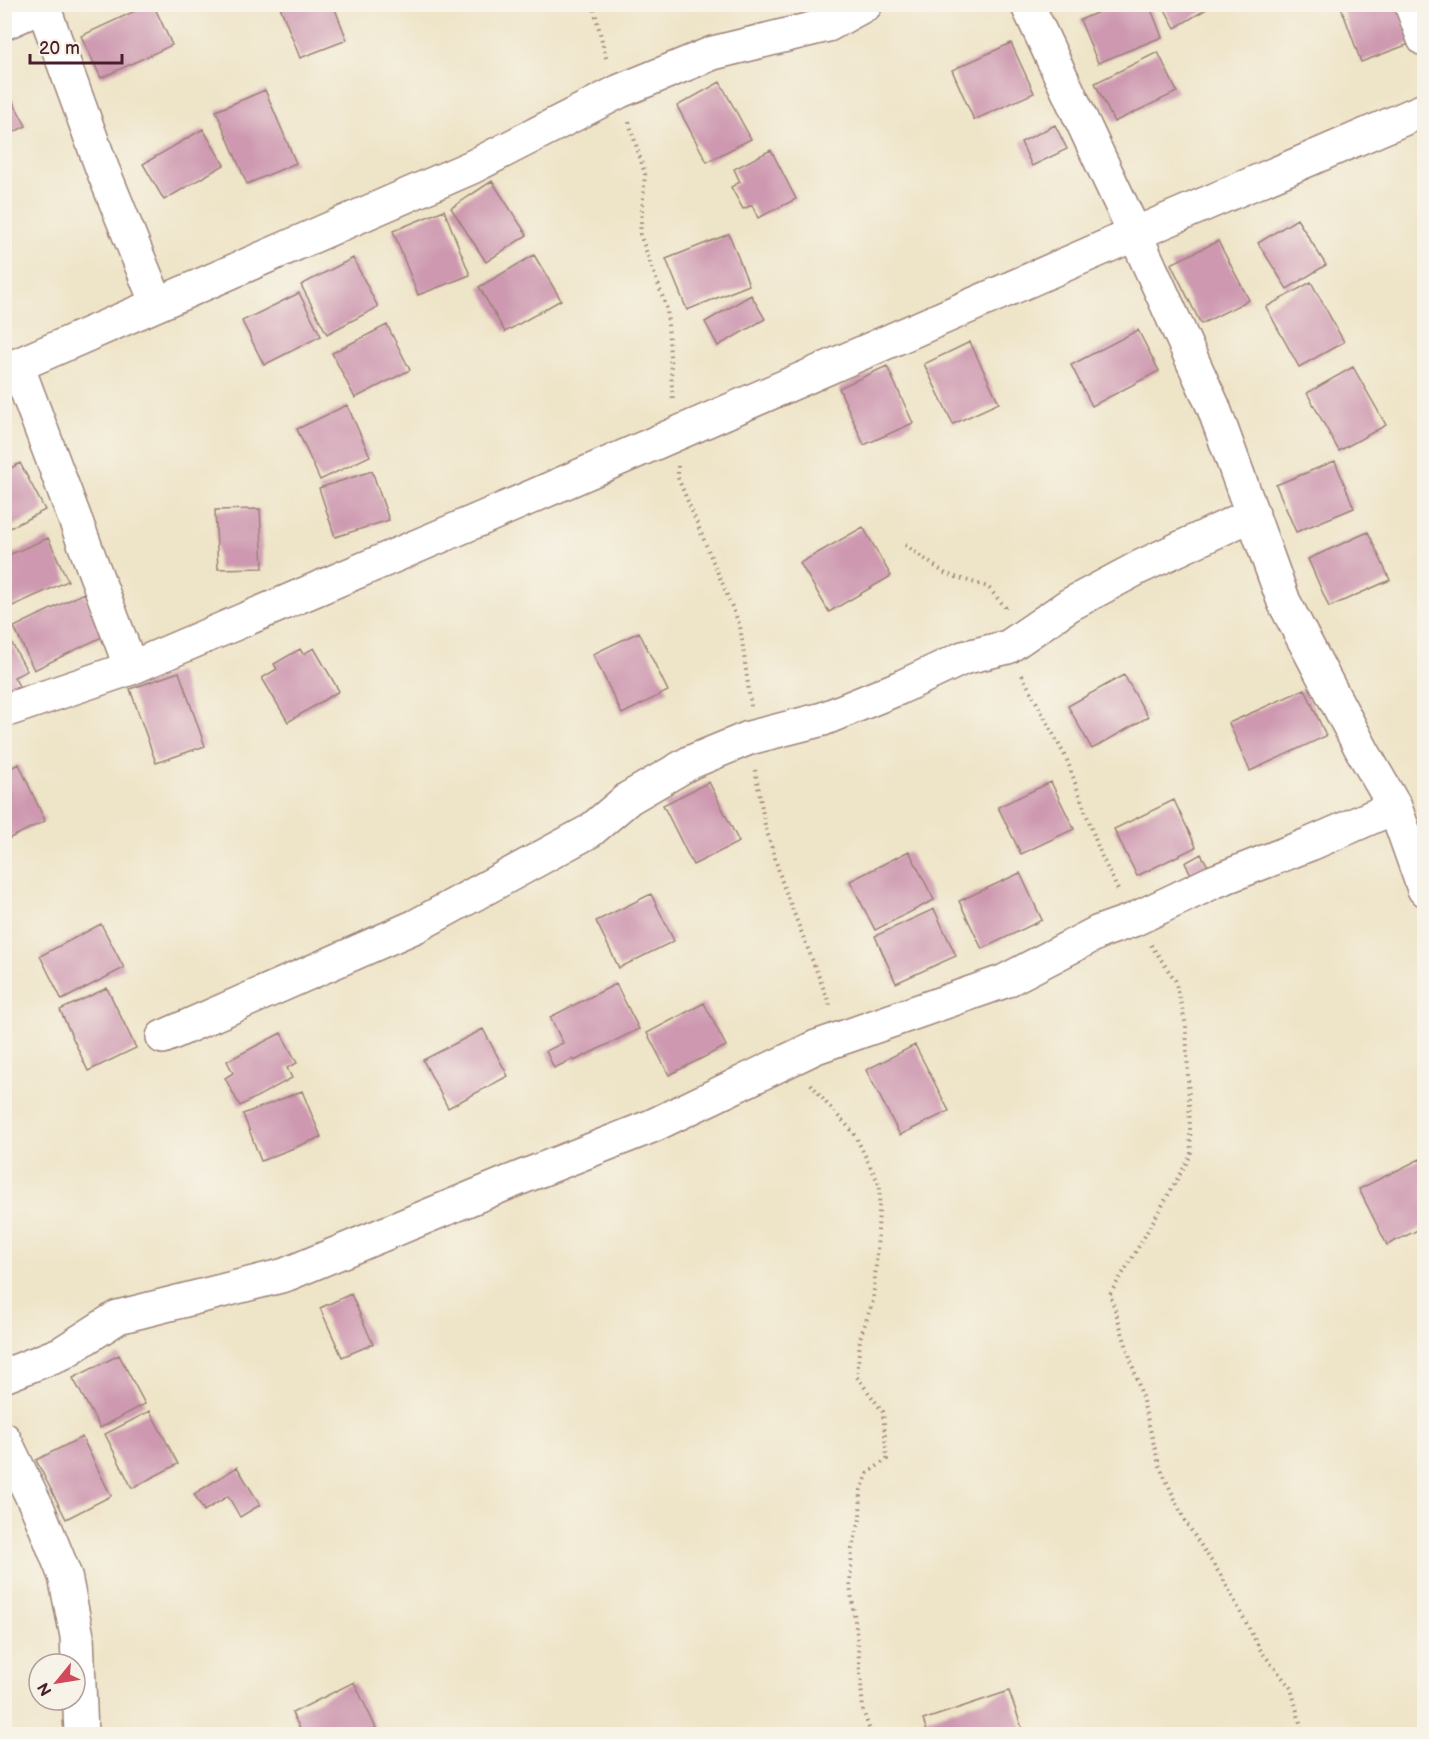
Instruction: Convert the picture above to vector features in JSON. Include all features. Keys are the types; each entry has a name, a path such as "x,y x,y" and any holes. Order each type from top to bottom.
{"street":[{"path":"131,668 11,368 472,167 620,92 713,53 828,25 866,4"},
{"path":"1027,4 1213,406 1284,602 1363,752 1395,807 1425,889"},
{"path":"1411,4 1425,39"},
{"path":"4,23 45,5 102,168 157,304"},
{"path":"4,711 131,668 1425,110"},
{"path":"164,1037 416,926 590,831 629,798 691,762 749,738 823,719 899,688 963,658 1008,647 1069,605 1140,567 1253,514"},
{"path":"4,1376 62,1353 118,1317 285,1275 652,1126 816,1047 1005,981 1099,932 1133,920 1213,882 1310,844 1395,807"},
{"path":"4,1439 38,1509 65,1576 77,1636 81,1734"}],"path":[{"path":"593,4 606,62 620,92 645,174 640,234 667,309 678,478 740,626 752,710 749,738 765,825 783,885 831,1010 805,1076 854,1133 880,1186 873,1301 860,1338 857,1377 883,1412 887,1460 868,1473 861,1490 860,1519 852,1550 850,1586 857,1634 863,1710 871,1734"},
{"path":"905,545 946,574 988,587 1005,607 1008,647 1067,760 1101,855 1133,920 1175,980 1186,1025 1191,1155 1110,1294 1140,1389 1159,1465 1185,1521 1223,1579 1261,1651 1291,1688 1303,1734"}],"building":[{"path":"153,4 172,45 101,78 81,36"},
{"path":"279,4 333,4 347,40 300,58"},
{"path":"1117,4 1149,4 1162,37 1098,63 1080,20"},
{"path":"1162,4 1215,4 1175,28"},
{"path":"1340,4 1398,4 1412,43 1361,62"},
{"path":"1011,43 1034,93 974,120 952,70"},
{"path":"1158,52 1177,92 1114,122 1095,83"},
{"path":"720,82 751,139 707,162 677,106"},
{"path":"4,85 26,126 4,137"},
{"path":"265,90 296,163 247,184 216,111"},
{"path":"1055,125 1067,149 1032,166 1021,142"},
{"path":"203,129 224,165 164,200 143,164"},
{"path":"771,150 796,199 758,218 752,205 743,209 731,187 740,182 734,169"},
{"path":"492,181 527,235 486,262 451,208"},
{"path":"444,210 470,275 418,295 393,231"},
{"path":"1297,219 1326,265 1287,289 1258,243"},
{"path":"729,234 749,285 687,310 666,259"},
{"path":"1218,241 1249,300 1201,324 1171,264"},
{"path":"534,255 561,300 505,332 479,287"},
{"path":"353,258 378,307 327,334 301,285"},
{"path":"1311,282 1344,342 1299,367 1266,307"},
{"path":"299,293 321,336 264,365 242,321"},
{"path":"751,295 765,319 718,346 705,322"},
{"path":"387,325 410,370 355,398 332,353"},
{"path":"1138,330 1159,371 1092,406 1071,365"},
{"path":"970,342 999,403 953,424 924,364"},
{"path":"887,366 913,423 864,445 839,388"},
{"path":"1353,367 1386,425 1339,451 1307,393"},
{"path":"347,405 370,456 320,480 297,429"},
{"path":"1335,461 1354,508 1296,532 1276,485"},
{"path":"20,463 45,510 4,531 4,472"},
{"path":"372,471 389,520 335,537 319,488"},
{"path":"260,509 263,568 218,569 215,510"},
{"path":"863,527 891,576 829,612 800,563"},
{"path":"1368,532 1390,580 1329,607 1308,559"},
{"path":"48,538 68,581 8,608 4,601 4,557"},
{"path":"84,593 104,636 34,670 14,627"},
{"path":"4,629 27,671 14,677 19,686 4,694"},
{"path":"639,632 668,691 622,714 593,654"},
{"path":"314,648 339,691 288,722 262,678 277,669 274,664 300,649 303,654"},
{"path":"179,672 205,746 156,763 130,689"},
{"path":"1124,675 1148,717 1092,749 1068,706"},
{"path":"1305,689 1326,736 1250,771 1229,723"},
{"path":"19,764 45,821 4,841 4,771"},
{"path":"709,782 739,842 693,865 663,805"},
{"path":"1051,782 1074,829 1021,854 998,807"},
{"path":"1174,800 1196,847 1137,876 1114,829"},
{"path":"909,851 934,900 875,930 850,881"},
{"path":"1201,854 1208,866 1192,876 1185,863"},
{"path":"1020,873 1042,920 982,949 959,901"},
{"path":"651,894 674,941 619,968 596,921"},
{"path":"934,909 956,956 896,983 875,936"},
{"path":"101,924 124,968 62,1000 40,956"},
{"path":"616,984 639,1029 574,1061 573,1059 554,1068 546,1051 563,1043 550,1017"},
{"path":"107,988 136,1048 88,1071 60,1010"},
{"path":"704,1003 726,1046 669,1075 647,1033"},
{"path":"483,1029 508,1076 448,1108 423,1060"},
{"path":"281,1033 297,1063 287,1068 292,1078 240,1106 225,1078 233,1073 227,1061"},
{"path":"915,1045 949,1111 900,1135 866,1070"},
{"path":"302,1091 321,1137 261,1161 243,1114"},
{"path":"1420,1159 1424,1168 1424,1227 1387,1245 1359,1189"},
{"path":"351,1294 373,1344 342,1357 320,1308"},
{"path":"119,1355 145,1404 100,1428 73,1378"},
{"path":"150,1411 178,1464 132,1488 105,1434"},
{"path":"82,1437 111,1496 66,1519 36,1460"},
{"path":"237,1467 260,1505 240,1517 228,1496 204,1511 194,1494"},
{"path":"354,1682 376,1728 362,1734 303,1734 292,1713"},
{"path":"1009,1691 1024,1734 928,1734 923,1720"}]}
